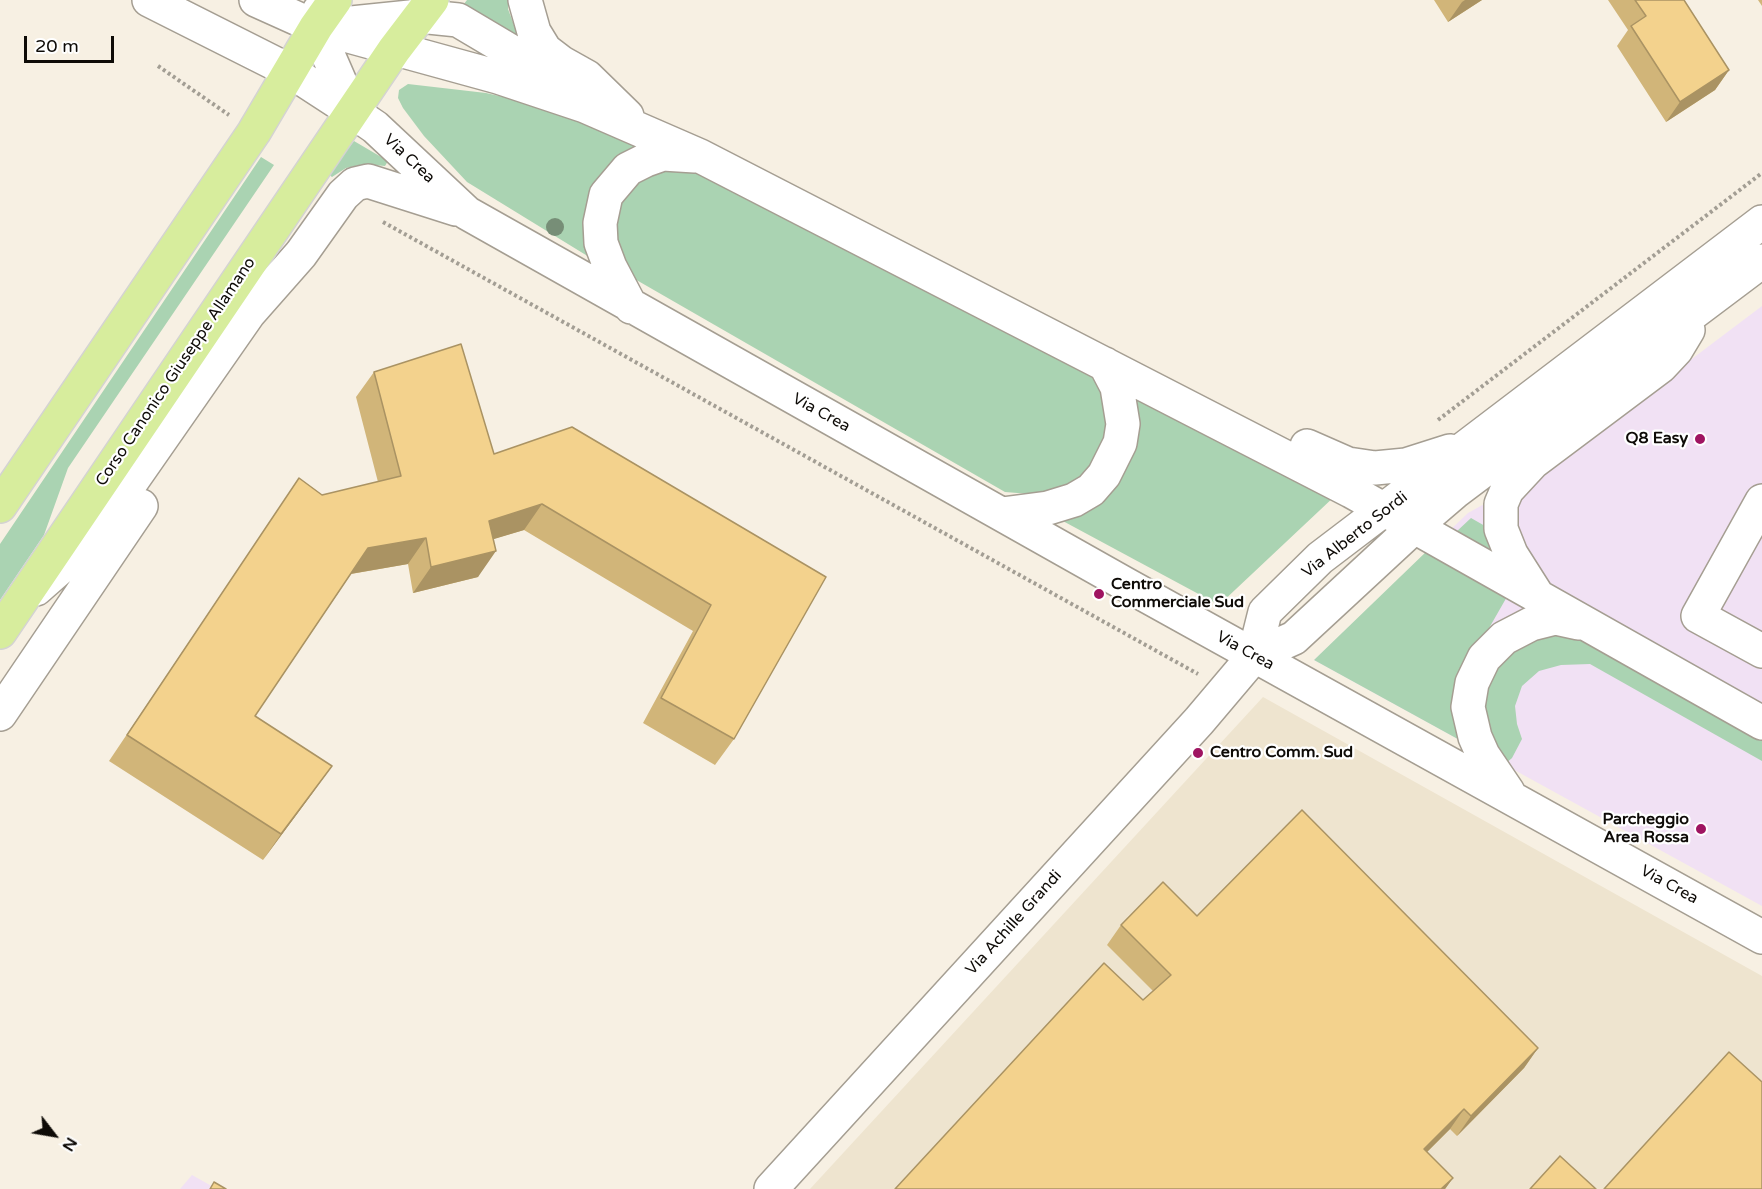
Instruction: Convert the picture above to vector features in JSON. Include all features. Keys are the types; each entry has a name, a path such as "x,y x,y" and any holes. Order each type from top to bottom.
{"main road":[{"path":"0,506 254,132 290,72 319,13 335,0"},
{"name":"Corso Canonico Giuseppe Allamano","path":"8,619 394,50 426,8"}],"street":[{"name":"Via Crea","path":"149,0 290,72 375,127 467,213 1254,656 1762,937"},
{"path":"525,0 534,32 545,50 586,77 639,128"},
{"name":"Via Crea","path":"271,4 319,13 426,8 458,20 517,55 585,106"},
{"name":"Via Crea","path":"319,13 394,50 498,77 585,106 700,156 1386,510 1583,624 1762,723"},
{"path":"319,13 352,112"},
{"path":"631,307 610,267 601,243 600,223 606,195 628,169 646,160 663,154 700,156"},
{"path":"8,619 77,553 104,521 249,313 301,254 343,195 355,184 368,181 467,213"},
{"name":"Via Alberto Sordi","path":"1254,656 1265,612 1320,558 1762,222"},
{"path":"0,714 255,337 301,254"},
{"name":"Via Alberto Sordi","path":"1254,656 1294,638 1456,491 1762,261"},
{"name":"Via Alberto Sordi","path":"1539,599 1511,554 1501,529 1501,504 1507,490 1533,462 1662,366 1676,350 1700,308"},
{"path":"1002,513 1048,508 1074,500 1091,490 1104,475 1120,443 1123,424 1117,387 1105,364"},
{"name":"Via Crea","path":"1218,422 1272,428 1348,464 1375,468 1406,465 1466,446"},
{"path":"1762,501 1698,616 1762,651"},
{"name":"Via Crea","path":"1513,798 1483,755 1475,736 1468,707 1472,683 1484,658 1504,638 1531,624 1555,618 1583,624"},
{"name":"Via Achille Grandi","path":"771,1189 1226,690 1254,656"}],"path":[{"path":"158,66 254,132"},
{"path":"1435,422 1762,173"},
{"path":"383,221 1226,690"}],"shaded area":[{"path":"1762,306 1762,906 1314,660 1468,513 1542,472"},
{"path":"1263,697 1762,976 1762,1189 810,1189"},
{"path":"192,1175 217,1189 180,1189"}],"green space":[{"path":"467,0 508,0 508,9 520,41 460,9"},
{"path":"408,84 486,93 543,106 652,146 637,152 594,260 467,182 424,136 403,108 398,98 399,90"},
{"path":"354,141 388,161 385,166 364,164 346,168 332,177 328,174"},
{"path":"261,157 274,165 68,468 44,535 0,600 0,544"},
{"path":"686,165 1080,364 1096,382 1104,399 1107,420 1103,444 1095,462 1079,481 1058,491 1030,494 1005,492 633,278 626,271 610,219 618,199 654,169"},
{"path":"1132,392 1336,495 1219,605 1061,520 1119,479 1129,463 1139,427 1138,408"},
{"path":"1471,518 1492,530 1504,561 1455,533"},
{"path":"1429,549 1508,595 1457,684 1465,743 1314,660"},
{"path":"1581,631 1762,732 1762,761 1590,664 1561,665 1539,671 1522,686 1515,706 1522,739 1512,758 1504,765 1485,726 1484,692 1502,658 1538,637"}],"building":[{"path":"1635,0 1684,0 1729,70 1680,102 1631,26 1646,16"},
{"path":"461,344 494,454 572,427 826,577 734,739 661,698 711,605 542,504 489,521 496,551 431,567 426,538 368,548 255,716 332,766 281,834 127,735 299,478 322,495 401,476 374,372"},
{"path":"1302,810 1538,1048 1471,1116 1464,1109 1424,1149 1453,1178 1441,1189 895,1189 1104,963 1143,1000 1171,975 1121,925 1163,882 1197,916"},
{"path":"1729,1052 1762,1082 1762,1189 1604,1189"},
{"path":"1560,1156 1596,1189 1530,1189"},
{"path":"214,1182 226,1189 210,1189"}],"place":[{"name":"Q8 Easy","path":"1700,439"},
{"name":"Centro Commerciale Sud","path":"1099,594"},
{"name":"Centro Comm. Sud","path":"1198,753"},
{"name":"Parcheggio Area Rossa","path":"1701,829"}]}
